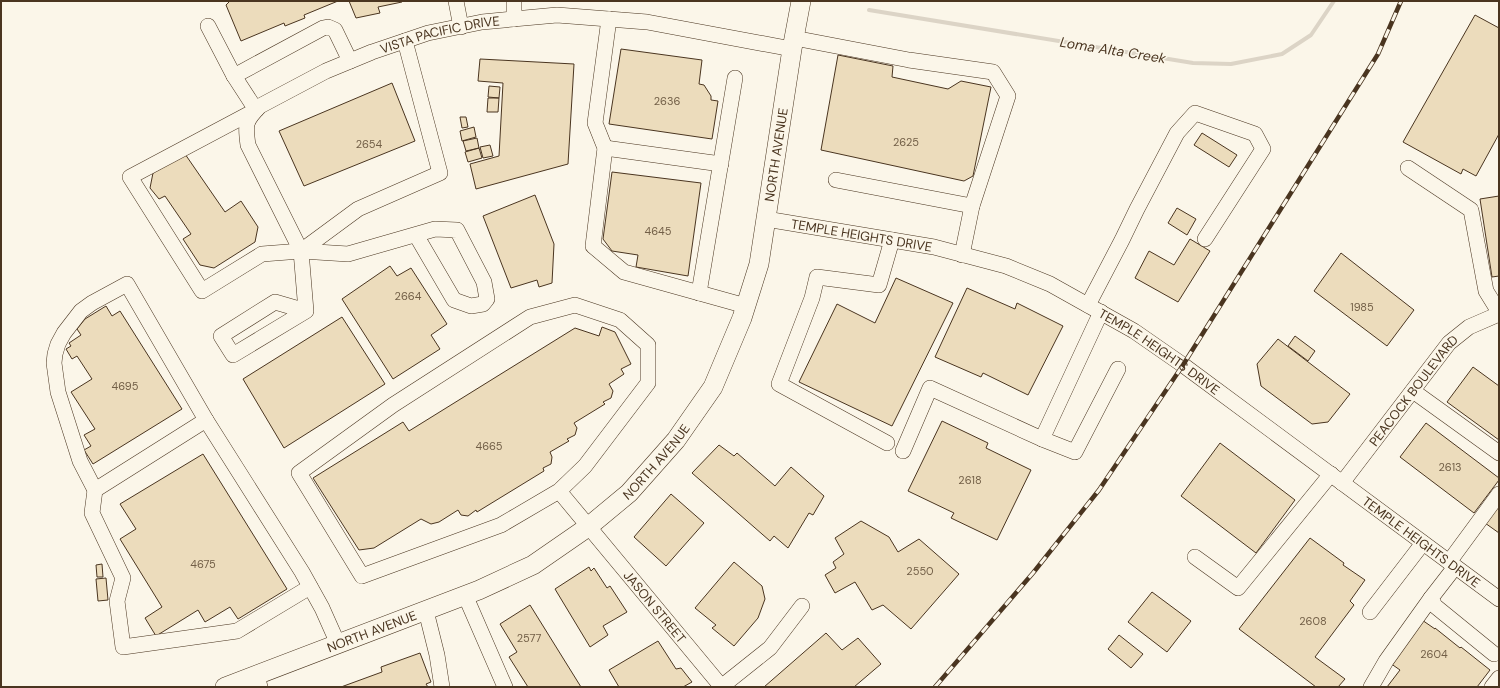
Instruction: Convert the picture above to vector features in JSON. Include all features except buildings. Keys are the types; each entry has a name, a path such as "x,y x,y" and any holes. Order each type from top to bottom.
{"main road":[{"name":"NORTH AVENUE","path":"226,687 258,681 338,644 465,596 533,566 588,527 629,493 676,440 713,387 746,306 759,264 801,1"}],"street":[{"path":"456,1 460,27"},
{"path":"514,1 514,19"},
{"name":"VISTA PACIFIC DRIVE","path":"301,251 248,145 246,128 252,114 260,106 350,61 372,52 428,34 482,22 557,16 647,22 993,72 1008,96 972,206"},
{"path":"609,19 595,123 605,148 594,246 624,272 746,306"},
{"path":"208,26 234,76 256,110 130,177 202,291 262,254 301,251 348,254 416,234 436,229 457,230 484,282 486,299 483,304 471,306 454,300 416,234"},
{"path":"234,76 322,28 328,27 335,30 337,33 350,61"},
{"path":"301,251 358,209 440,173 405,41"},
{"path":"699,293 735,78"},
{"path":"1042,439 1122,240 1177,133 1195,113 1255,134 1263,149 1205,239"},
{"path":"605,148 721,164"},
{"path":"1408,168 1471,210 1486,291 1499,313"},
{"path":"836,180 972,206 962,254"},
{"name":"TEMPLE HEIGHTS DRIVE","path":"766,219 934,247 1006,266 1043,281 1134,331 1183,365 1499,599"},
{"path":"887,443 780,384 812,298 817,277 879,285 892,240"},
{"path":"301,251 306,311"},
{"path":"310,587 236,631 123,647 117,601 123,578 92,513 95,490 80,461 55,380 54,364 58,344 68,327 81,311 92,303 127,284 206,420 310,587 322,608 338,644"},
{"path":"275,302 306,311 233,355 222,336 275,302"},
{"path":"575,305 620,320 648,345 648,384 585,466 559,491 501,525 362,576 299,472 394,405 530,317 575,305"},
{"name":"PEACOCK BOULEVARD","path":"1195,557 1238,588 1337,479 1413,390 1449,343 1469,327 1499,313"},
{"path":"903,451 930,388 1042,439 1075,452 1118,369"},
{"path":"1413,390 1499,453"},
{"path":"95,490 206,420"},
{"name":"JASON STREET","path":"559,491 721,687"},
{"path":"1371,687 1386,661 1431,598 1499,494"},
{"path":"1370,612 1424,543"},
{"path":"465,596 505,687"},
{"path":"1431,598 1435,606 1494,654"},
{"path":"721,687 770,648 802,606"},
{"path":"426,611 437,655 442,687"},
{"path":"1492,687 1499,678"}],"waterway":[{"name":"Loma Alta Creek","path":"869,10 1193,63 1231,64 1282,54 1311,35 1334,1"}],"railway":[{"path":"935,687 1033,573 1099,490 1183,365 1378,54 1401,1"}]}
